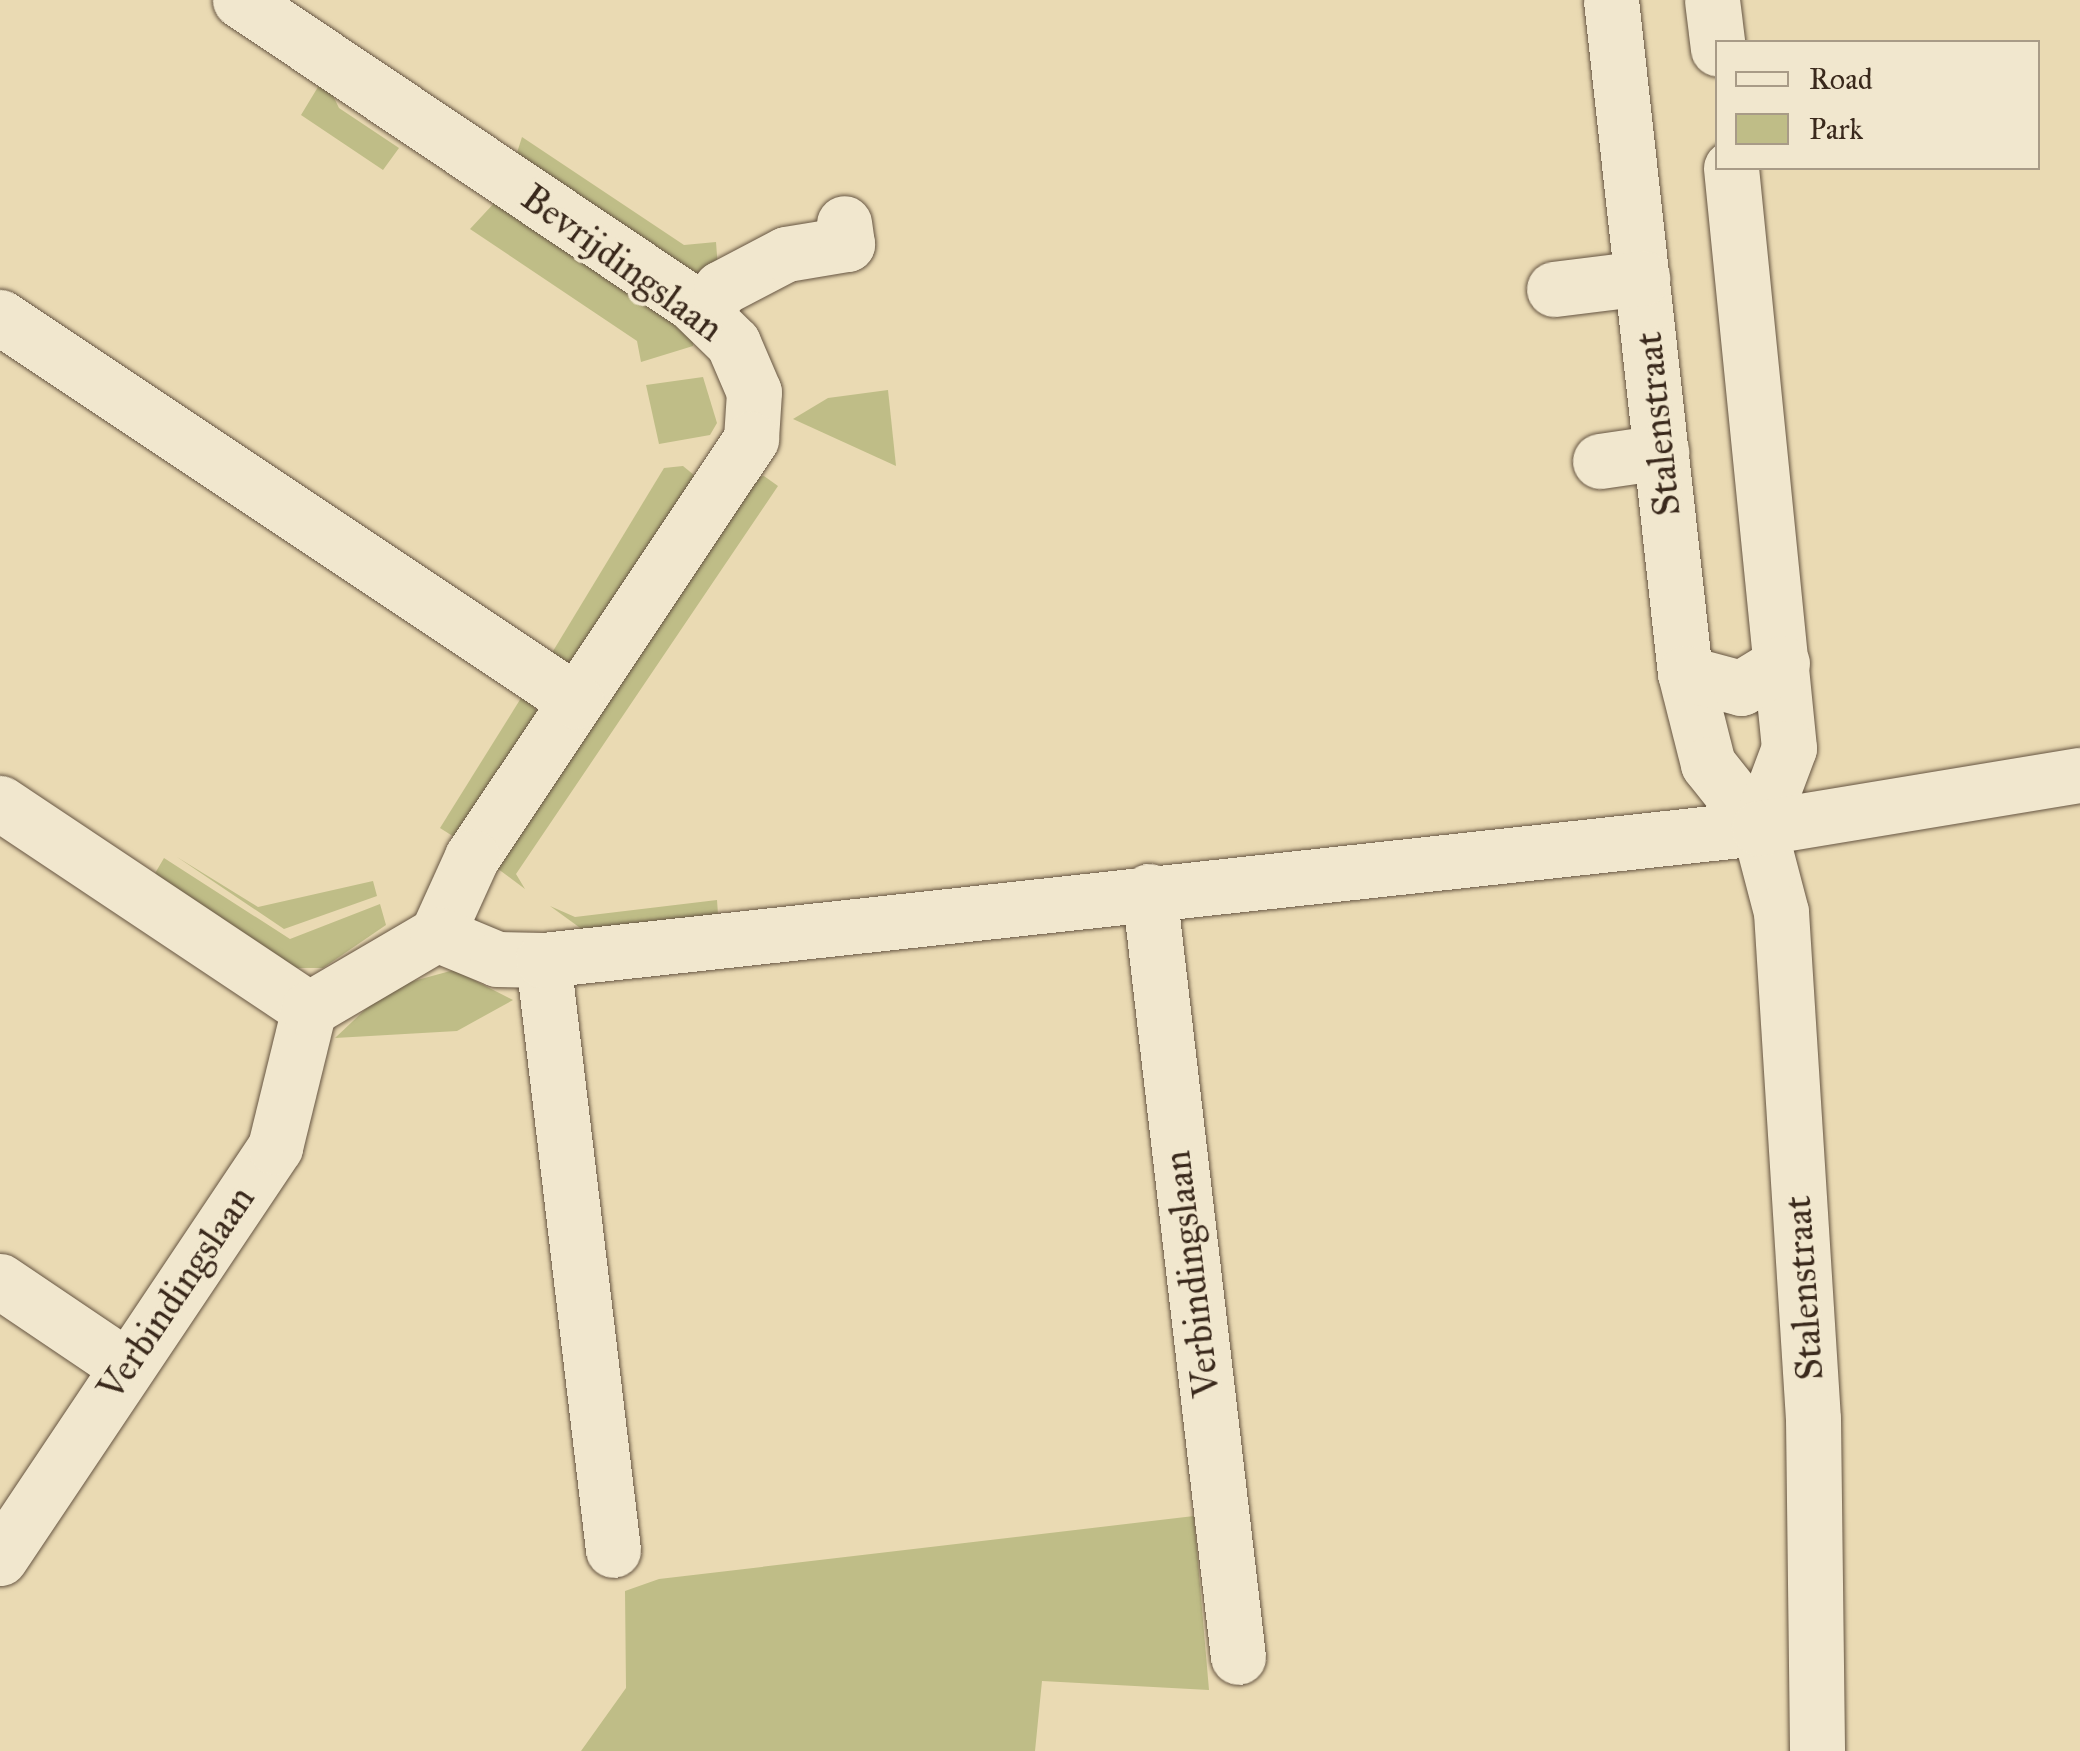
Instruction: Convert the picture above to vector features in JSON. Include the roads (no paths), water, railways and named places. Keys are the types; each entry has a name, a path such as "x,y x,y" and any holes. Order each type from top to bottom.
{"street":[{"name":"Stalenstraat","path":"1611,0 1685,673 1708,764 1759,828 1780,912 1813,1419 1816,1751"},
{"path":"1712,0 1717,40"},
{"name":"Bevrijdingslaan","path":"266,7 704,313 733,343 754,392 751,440 472,857 438,934"},
{"path":"1731,170 1789,748 1759,828"},
{"path":"704,313 721,288 786,254 847,244 844,223"},
{"path":"1554,289 1642,278"},
{"path":"0,317 576,701"},
{"path":"1600,461 1661,452"},
{"path":"1685,673 1740,688 1782,663"},
{"path":"0,802 309,1009 438,934 497,959 544,960 1149,891 1759,828 2080,776"},
{"name":"Verbindingslaan","path":"1149,891 1238,1657"},
{"path":"544,960 614,1550"},
{"name":"Verbindingslaan","path":"0,1558 276,1147 309,1009"},
{"path":"0,1282 126,1366"}]}
